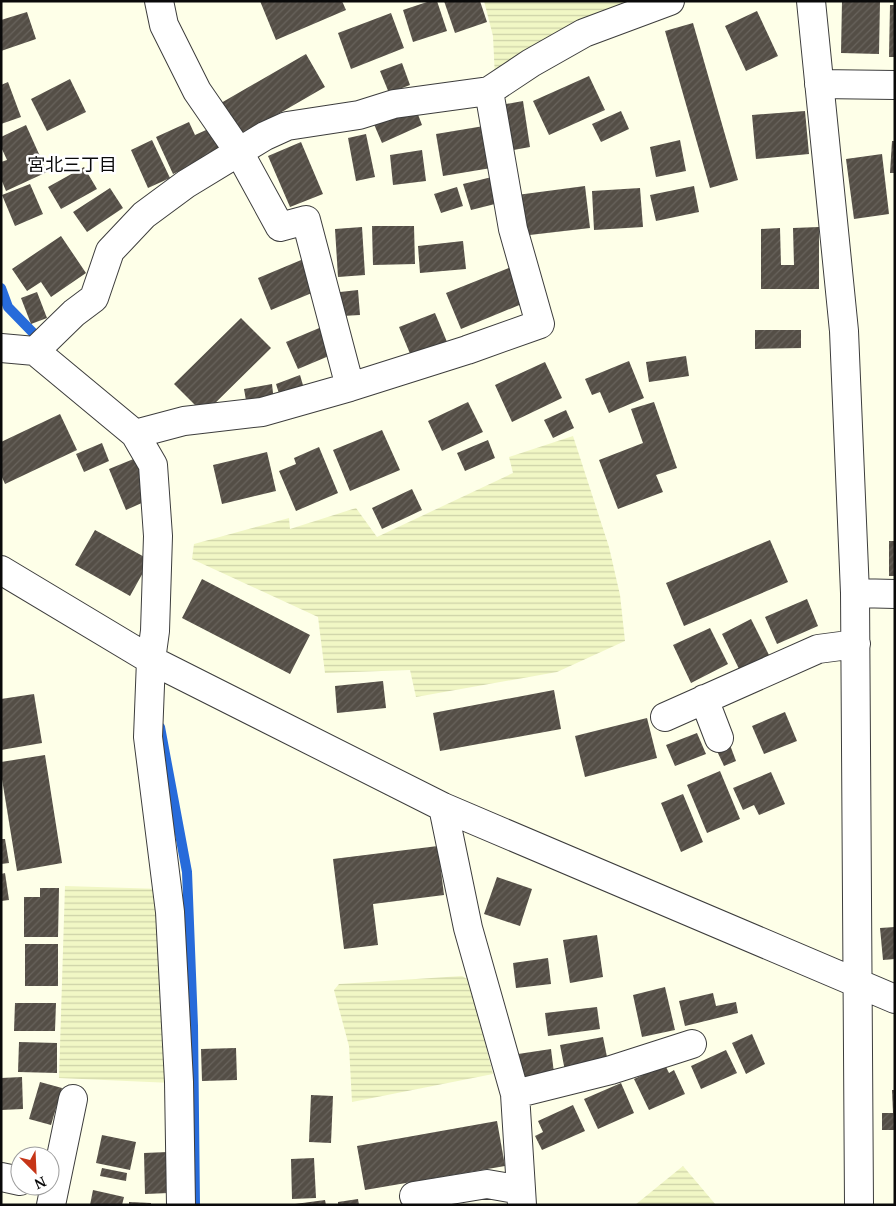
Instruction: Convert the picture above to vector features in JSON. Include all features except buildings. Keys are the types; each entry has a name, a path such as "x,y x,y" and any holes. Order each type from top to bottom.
{"street":[{"path":"159,1 164,25 197,91 240,152 280,227 306,220 350,387"},
{"path":"811,1 844,331 855,593 859,1205"},
{"path":"181,1205 180,1082 170,912 148,737 151,660 155,631 158,528 153,465 135,434 12,342 74,312 94,298 110,251 144,215 186,184 265,136 287,126 359,115 394,104 489,91 531,63 584,33 666,2"},
{"path":"819,84 895,85"},
{"path":"135,434 184,421 262,412 350,387 467,350 540,324 512,229 489,91"},
{"path":"1,570 151,660 443,807 895,999"},
{"path":"855,593 895,594"},
{"path":"665,717 818,649 856,644"},
{"path":"704,700 719,738"},
{"path":"414,1196 487,1184 521,1197 515,1094 468,928 443,807"},
{"path":"515,1094 611,1070 692,1044"},
{"path":"60,1149 73,1098"}],"green space":[{"path":"484,1 631,1 593,15 554,35 495,78 493,36"},
{"path":"573,436 609,547 620,595 625,641 557,672 416,697 410,670 325,673 318,617 192,559 194,544 289,518 290,529 356,508 377,537 513,473 509,457"},
{"path":"65,886 162,889 172,1083 59,1078"},
{"path":"462,976 469,980 493,1074 352,1102 349,1046 334,990 339,984"},
{"path":"683,1166 716,1205 635,1205"}],"waterway":[{"path":"1,288 8,307 43,343"},
{"path":"160,727 187,872 193,1026 195,1205"}],"district":[{"name":"宮北三丁目","path":"72,165"}]}
